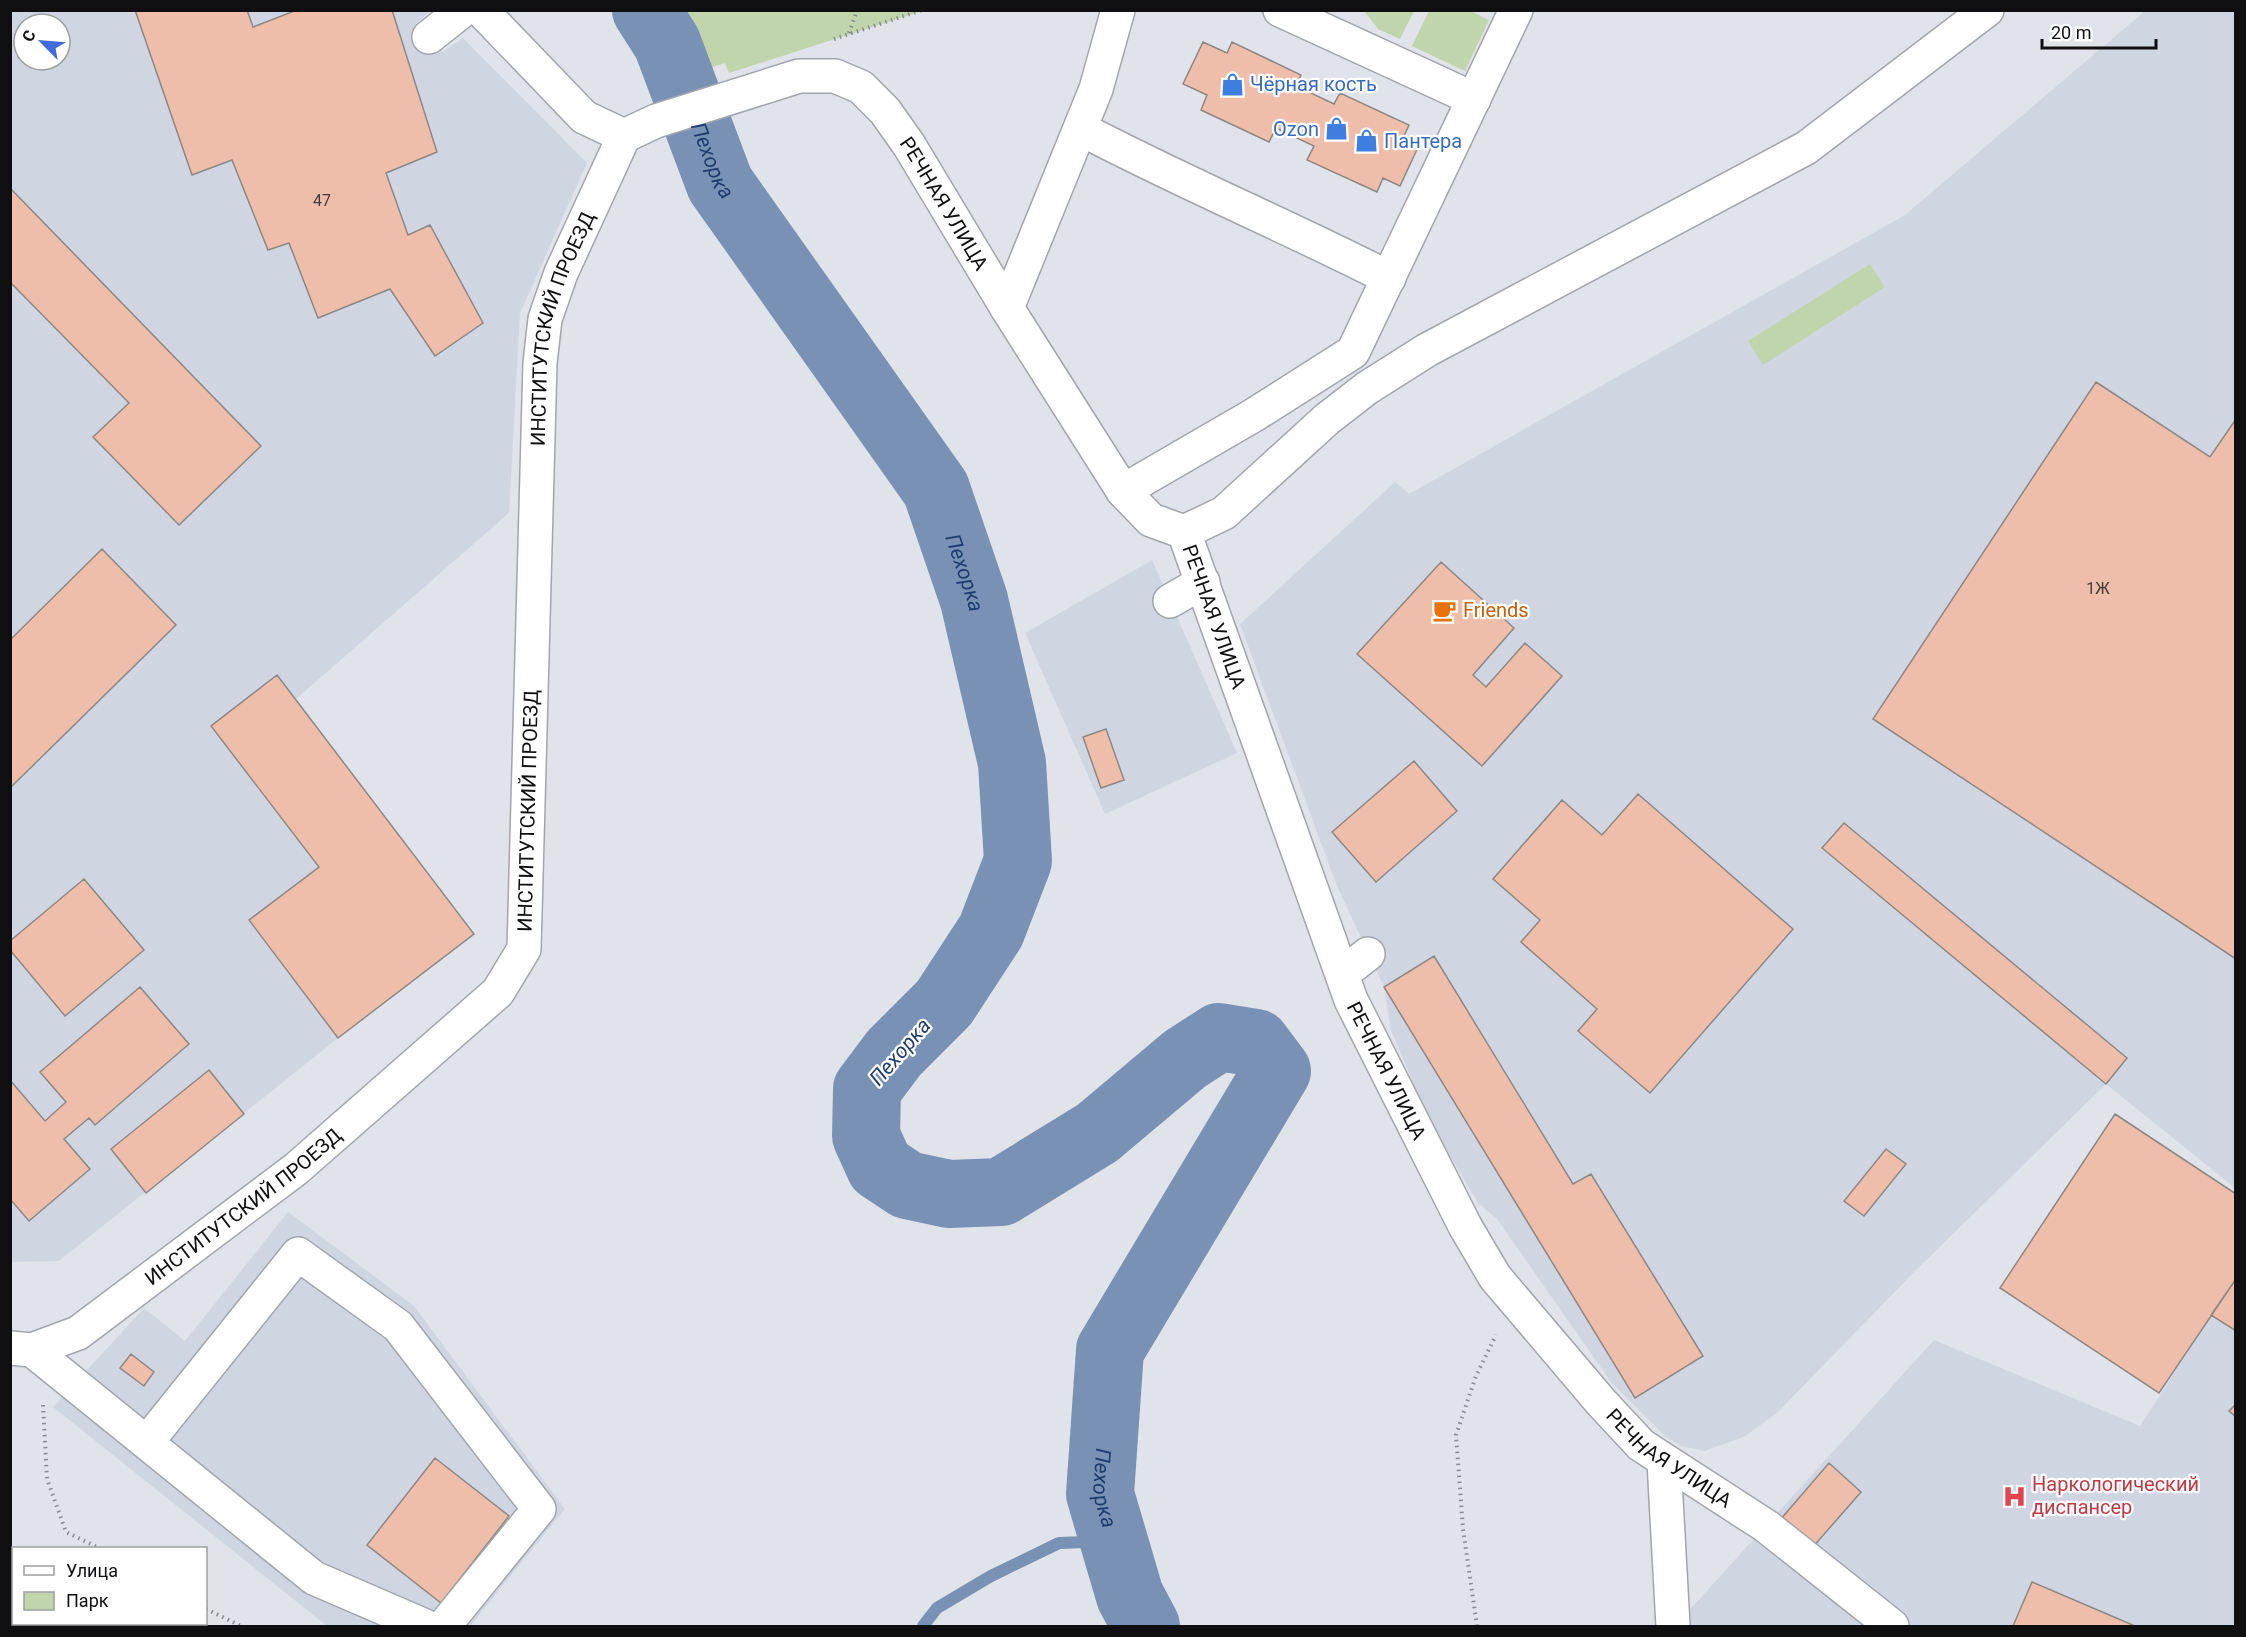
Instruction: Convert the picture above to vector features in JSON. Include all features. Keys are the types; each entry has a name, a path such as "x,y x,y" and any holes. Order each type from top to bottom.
{"street":[{"path":"429,38 463,10"},
{"path":"481,10 584,117 624,136"},
{"path":"1007,308 1096,89 1118,10"},
{"path":"1123,491 1254,415 1353,352 1516,10"},
{"path":"1184,532 1224,513 1328,419 1367,388 1427,350 1806,148 1987,10"},
{"path":"1301,15 1474,99"},
{"name":"РЕЧНАЯ УЛИЦА","path":"624,136 656,121 799,76 835,76 861,87 885,111 909,145 1007,308 1123,491 1151,520 1184,532 1352,1000 1465,1226 1495,1277 1601,1402 1641,1445 1766,1526 1892,1626"},
{"path":"1081,129 1148,164 1308,237 1389,278"},
{"name":"ИНСТИТУТСКИЙ ПРОЕЗД","path":"21,1349 78,1333 296,1169 498,993 525,949 540,363 545,319 561,273 624,136"},
{"path":"1170,601 1203,582"},
{"path":"1342,974 1368,954"},
{"path":"147,1442 298,1254 398,1326 539,1509 444,1626"},
{"path":"21,1349 147,1442 314,1578 425,1626"},
{"path":"1664,1462 1673,1626"}],"path":[{"path":"857,10 849,34 922,10"},
{"path":"1477,1626 1463,1529 1456,1435 1476,1376 1513,1299"},
{"path":"21,1349 43,1405 47,1479 66,1532 97,1547"},
{"path":"207,1609 242,1626"}],"shaded area":[{"path":"10,11 430,11 416,24 443,52 463,38 587,163 520,313 509,513 296,699 474,934 338,1038 59,1261 11,1262"},
{"path":"2145,11 2235,11 2235,1188 2106,1084 1914,1272 1778,1412 1744,1437 1704,1451 1681,1446 1666,1437 1611,1382 1497,1219 1478,1203 1429,1121 1391,1030 1384,987 1337,886 1240,624 1395,482 1409,494 1905,215"},
{"path":"1152,560 1237,753 1105,814 1025,633"},
{"path":"288,1212 414,1306 565,1509 470,1626 327,1626 53,1407 144,1308 185,1341"},
{"name":"Наркологический диспансер","path":"2235,1279 2235,1626 1675,1626 1934,1340 2140,1426"}],"green space":[{"path":"646,11 922,11 729,73 725,63 680,78 667,43"},
{"path":"1366,11 1414,11 1400,39 1378,29"},
{"path":"1429,11 1470,11 1489,20 1465,71 1412,46"},
{"path":"1870,264 1885,287 1763,365 1748,341"}],"water":[{"path":"11,1600 12,1625 47,1626 11,1626"}],"building":[{"path":"135,10 247,10 253,27 297,10 392,10 437,152 386,173 408,235 430,225 483,323 435,356 390,289 318,318 289,243 268,250 232,160 192,175"},
{"path":"1203,42 1227,53 1232,42 1301,75 1296,86 1334,104 1340,93 1409,125 1404,136 1420,143 1400,186 1383,178 1377,192 1307,160 1314,146 1276,128 1269,142 1201,110 1207,95 1183,84"},
{"path":"10,188 261,446 179,525 93,437 129,403 10,282"},
{"path":"2096,382 2210,457 2236,419 2236,959 1873,719"},
{"path":"102,549 176,625 10,788 10,640"},
{"path":"1441,562 1514,628 1473,675 1486,687 1525,643 1562,676 1482,766 1357,654"},
{"path":"277,675 474,934 338,1038 249,920 319,867 211,726"},
{"path":"1106,729 1124,780 1101,788 1083,737"},
{"path":"1414,761 1457,811 1376,882 1332,832"},
{"path":"1638,794 1793,929 1650,1093 1578,1031 1597,1009 1521,942 1540,920 1493,879 1562,800 1602,835"},
{"path":"1844,823 2127,1058 2106,1084 1822,848"},
{"path":"84,879 144,950 65,1016 10,950 10,941"},
{"path":"1434,956 1573,1184 1591,1174 1703,1356 1635,1398 1384,987"},
{"path":"140,987 189,1044 95,1125 89,1118 64,1139 90,1169 29,1221 10,1199 10,1080 45,1121 66,1102 40,1072"},
{"path":"209,1070 244,1114 146,1193 111,1149"},
{"path":"2115,1114 2236,1194 2236,1279 2159,1393 2000,1288"},
{"path":"1886,1149 1906,1164 1864,1216 1844,1201"},
{"path":"2236,1279 2236,1331 2211,1315"},
{"path":"131,1354 154,1372 144,1386 120,1368"},
{"path":"2236,1404 2236,1417 2229,1411"},
{"path":"435,1458 509,1516 441,1603 367,1545"},
{"path":"1829,1463 1861,1492 1812,1548 1780,1520"},
{"path":"2032,1582 2135,1626 2013,1626"}],"waterway":[{"name":"Пехорка","path":"646,10 667,43 720,184 936,489 974,600 1012,763 1018,861 991,931 944,1003 894,1053 867,1089 866,1136 880,1167 907,1185 949,1194 1001,1192 1097,1133 1185,1059 1219,1037 1256,1043 1277,1071 1110,1350 1100,1494 1130,1596 1146,1626"},
{"path":"923,1626 937,1608 991,1576 1059,1543 1114,1541"}],"place":[{"name":"Чёрная кость","path":"1232,84"},
{"name":"Ozon","path":"1337,129"},
{"name":"Пантера","path":"1366,141"},
{"name":"Friends","path":"1445,610"},
{"name":"Наркологический диспансер","path":"2014,1496"}]}
